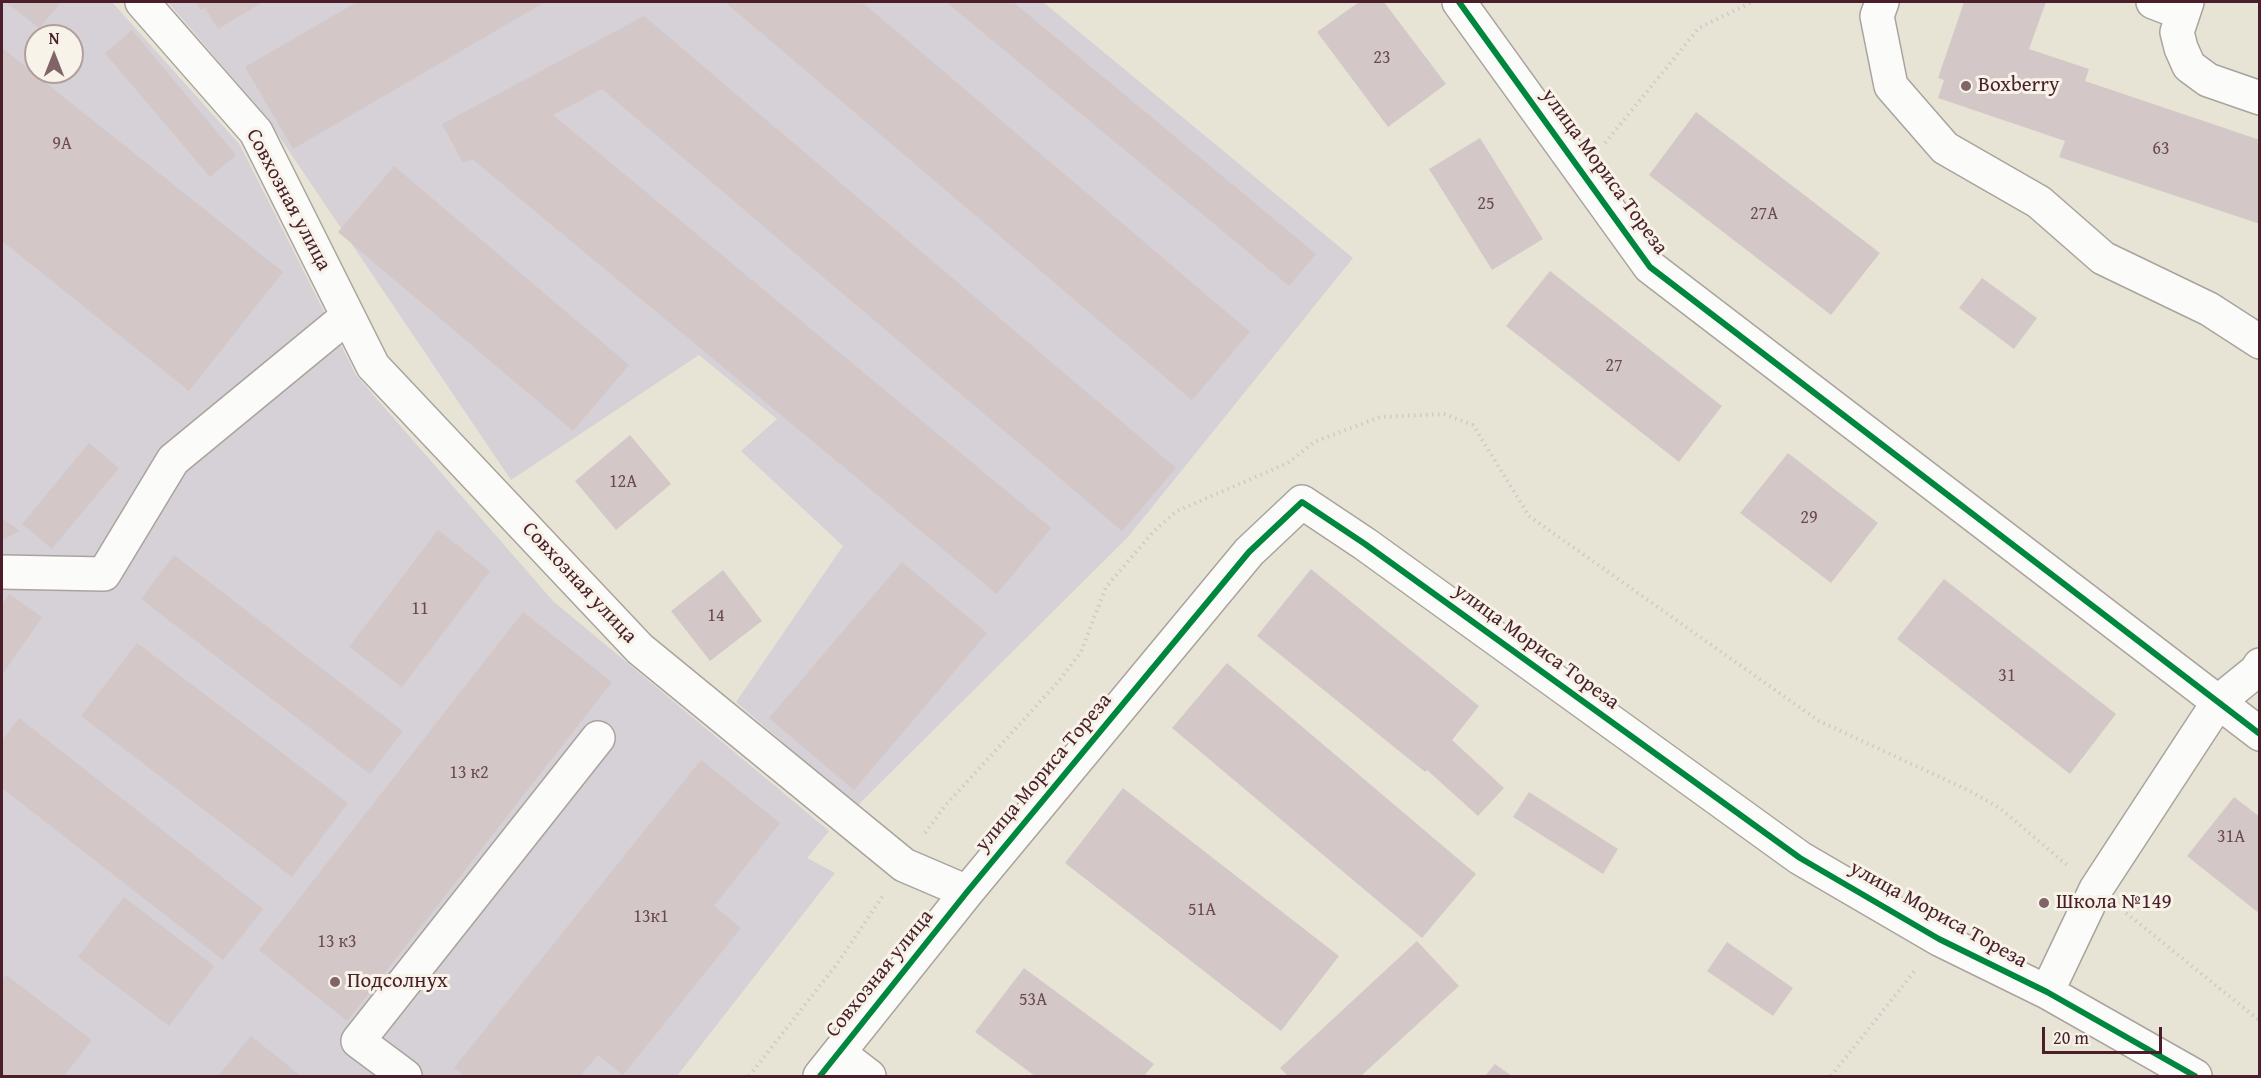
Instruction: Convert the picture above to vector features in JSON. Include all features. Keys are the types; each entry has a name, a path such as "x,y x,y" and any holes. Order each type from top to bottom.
{"street":[{"name":"Совхозная улица","path":"142,2 256,132 373,366 640,649 904,865 967,892 829,1065"},
{"name":"улица Мориса Тореза","path":"1459,2 1650,267 2219,701 2259,734"},
{"path":"1882,2 1877,16 1891,86 1945,148 2039,202 2103,258 2209,309 2259,342"},
{"path":"2174,5 2177,32 2189,66 2208,80 2259,98"},
{"path":"2,572 104,574 173,460 348,316"},
{"name":"улица Мориса Тореза","path":"967,892 1249,552 1302,502 1365,544 1800,858 1940,939 2047,992 2195,1077"},
{"path":"2047,992 2096,890 2219,701 2256,672 2259,665"},
{"path":"405,1077 358,1041 598,738"},
{"path":"829,1065 869,1077"}],"path":[{"path":"1582,172 1699,28 1752,2"},
{"path":"749,1077 837,964 904,865"},
{"path":"2096,890 2259,1021"},
{"path":"1831,1077 1940,939"}],"shaded area":[{"path":"2,2 112,2 240,145 356,375 553,601 829,831 807,858 835,873 677,1076 2,1076"},
{"path":"168,2 1043,2 1353,258 1128,537 857,806 736,702 843,546 741,451 777,419 699,355 511,480 268,120"}],"building":[{"path":"6,2 61,2 42,24 34,24"},
{"path":"196,2 263,2 218,29 205,8 201,10"},
{"path":"357,2 545,2 293,149 245,67"},
{"path":"725,2 862,2 1250,332 1192,400"},
{"path":"946,2 1013,2 1316,254 1289,286"},
{"path":"1359,2 1384,2 1446,84 1388,127 1317,32"},
{"path":"1964,2 2046,2 2029,49 2089,69 2085,81 2260,140 2260,224 2059,157 2065,141 1938,98 1944,80 1938,78"},
{"path":"644,16 1176,468 1122,531 602,89 553,115 1051,528 997,594 472,159 463,163 442,124"},
{"path":"132,30 236,155 210,177 105,53"},
{"path":"2,48 24,66 24,84 47,84 283,272 189,391 2,241"},
{"path":"1696,112 1880,253 1831,315 1649,175"},
{"path":"1480,138 1543,239 1492,270 1429,169"},
{"path":"394,166 629,365 573,431 338,232"},
{"path":"1550,271 1722,406 1679,462 1506,326"},
{"path":"1982,278 2037,318 2014,349 1959,308"},
{"path":"630,435 671,484 616,530 575,481"},
{"path":"89,443 119,468 52,549 22,524"},
{"path":"1788,453 1878,523 1831,583 1740,513"},
{"path":"2,518 20,531 2,540"},
{"path":"438,530 490,571 402,687 349,647"},
{"path":"174,555 403,731 370,774 141,599"},
{"path":"902,562 987,633 854,790 769,718"},
{"path":"1311,569 1479,706 1452,740 1504,788 1478,816 1427,770 1425,772 1257,636"},
{"path":"723,570 762,621 710,661 671,611"},
{"path":"1944,579 2116,714 2070,774 1897,639"},
{"path":"9,594 42,617 2,675 2,605"},
{"path":"523,612 612,682 347,1021 259,950"},
{"path":"137,643 348,803 292,877 81,716"},
{"path":"1227,663 1476,874 1422,938 1172,728"},
{"path":"19,718 263,909 223,960 2,788 2,741"},
{"path":"701,760 780,823 714,906 741,928 623,1075 598,1055 580,1076 465,1076 454,1068"},
{"path":"1123,788 1339,956 1281,1031 1065,863"},
{"path":"1529,792 1618,849 1603,874 1513,817"},
{"path":"2234,797 2260,817 2260,914 2187,856"},
{"path":"124,897 214,966 169,1026 78,957"},
{"path":"1417,941 1459,986 1361,1076 1288,1076 1280,1068"},
{"path":"1727,942 1793,988 1773,1016 1707,971"},
{"path":"1024,968 1154,1064 1144,1076 1035,1076 975,1032"},
{"path":"6,975 92,1040 64,1076 2,1076 2,980"},
{"path":"251,1036 301,1076 218,1076"},
{"path":"1495,1064 1512,1076 1485,1076"}],"cycle path":[{"path":"1459,2 1650,267 2260,734"},
{"path":"820,1076 967,892 1249,552 1302,502 1365,544 1800,858 1939,939 2047,992 2195,1076"}],"place":[{"name":"Boxberry","path":"1966,86"},
{"name":"Школа №149","path":"2044,903"},
{"name":"Подсолнух","path":"335,982"}]}
